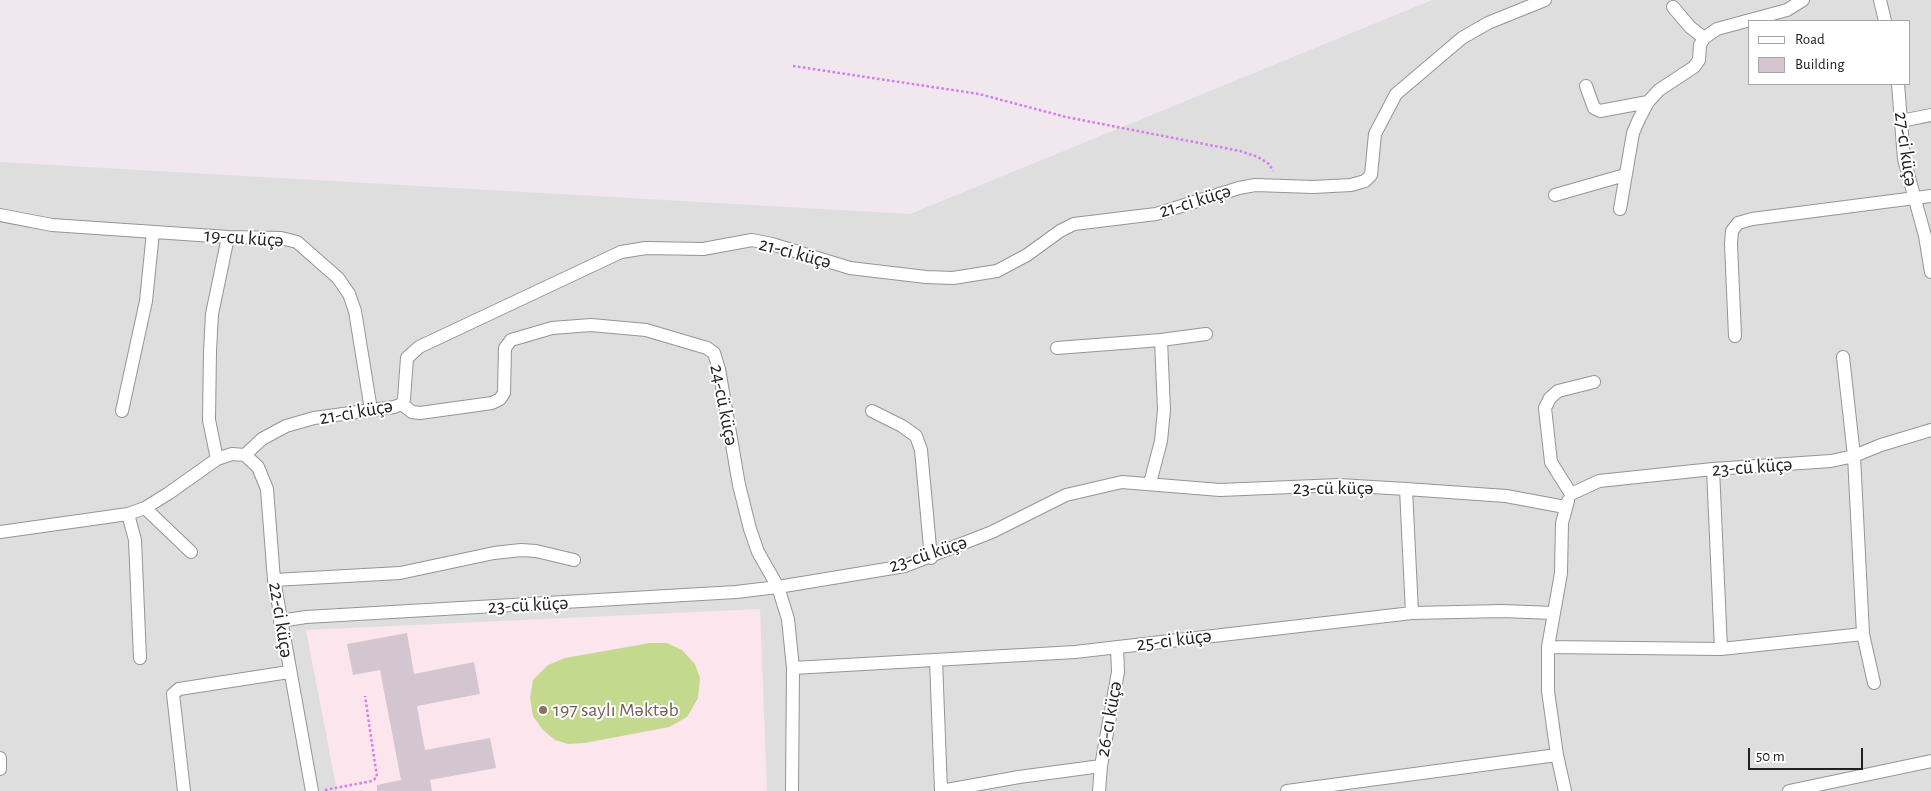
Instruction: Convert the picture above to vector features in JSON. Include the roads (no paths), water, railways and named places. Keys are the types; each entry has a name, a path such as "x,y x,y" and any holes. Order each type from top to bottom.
{"street":[{"name":"21-ci küçə","path":"245,455 262,439 286,426 314,418 394,407 402,404 406,394 407,358 419,347 621,252 646,248 703,249 752,240 772,244 850,268 926,277 974,276 997,271 1027,255 1060,231 1074,224 1156,214 1239,188 1278,184 1313,187 1351,185 1365,181 1371,175 1375,134 1396,94 1462,38 1488,23 1545,0"},
{"path":"1765,20 1787,16 1804,0"},
{"path":"1880,0 1885,20"},
{"path":"1673,7 1690,27 1704,38"},
{"path":"1620,209 1633,133 1648,102 1659,90 1694,67 1699,60 1700,45 1704,38 1717,29 1748,23"},
{"name":"27-ci küçə","path":"1898,85 1904,160 1925,236 1931,272"},
{"path":"1586,86 1594,108 1600,111 1648,102"},
{"path":"1901,121 1931,115"},
{"path":"1555,196 1625,175"},
{"path":"1735,336 1731,244 1732,231 1738,223 1752,219 1931,196"},
{"name":"19-cu küçə","path":"0,214 52,225 228,237 282,238 297,242 338,278 349,294 355,311 371,410"},
{"path":"122,411 146,301 153,232"},
{"path":"217,459 209,420 210,351 212,314 228,237"},
{"name":"24-cü küçə","path":"402,404 412,412 420,414 492,403 500,399 504,393 505,348 511,340 552,328 591,325 646,330 707,348 714,353 719,369 739,485 750,529 758,552 778,588 788,619 793,668 792,791"},
{"path":"1057,348 1161,340 1206,334"},
{"path":"1150,483 1161,441 1164,410 1161,340"},
{"path":"1843,357 1854,456 1863,634 1874,683"},
{"path":"1565,791 1556,755 1548,691 1548,647 1561,573 1562,523 1565,507 1571,494 1551,462 1547,440 1545,408 1550,398 1558,391 1594,382"},
{"path":"872,411 902,426 916,436 922,450 931,558"},
{"name":"23-cü küçə","path":"1571,494 1599,481 1713,469 1831,461 1854,456 1881,445 1931,430"},
{"path":"0,532 128,514 145,508 217,459 232,454 245,455"},
{"name":"22-ci küçə","path":"245,455 258,467 267,489 274,580 280,621 312,791"},
{"path":"1713,469 1721,649"},
{"name":"23-cü küçə","path":"280,621 316,617 778,588 905,566 931,558 992,532 1066,495 1122,482 1220,490 1339,485 1506,496 1565,507"},
{"path":"1406,489 1412,613"},
{"path":"145,508 191,552"},
{"path":"128,514 135,540 140,658"},
{"path":"274,580 400,573 494,553 521,550 536,551 574,560"},
{"name":"25-ci küçə","path":"793,668 1117,647 1412,613 1502,611 1554,613"},
{"path":"1548,647 1721,649 1863,634"},
{"name":"26-cı küçə","path":"1099,791 1100,766 1118,672 1117,647"},
{"path":"936,660 941,791 1012,778 1100,766"},
{"path":"184,791 173,694 179,689 289,672"},
{"path":"1287,791 1556,755"},
{"path":"0,758 0,769"},
{"path":"1789,791 1931,760"}],"place":[{"name":"197 saylı Məktəb","path":"543,710"}]}
